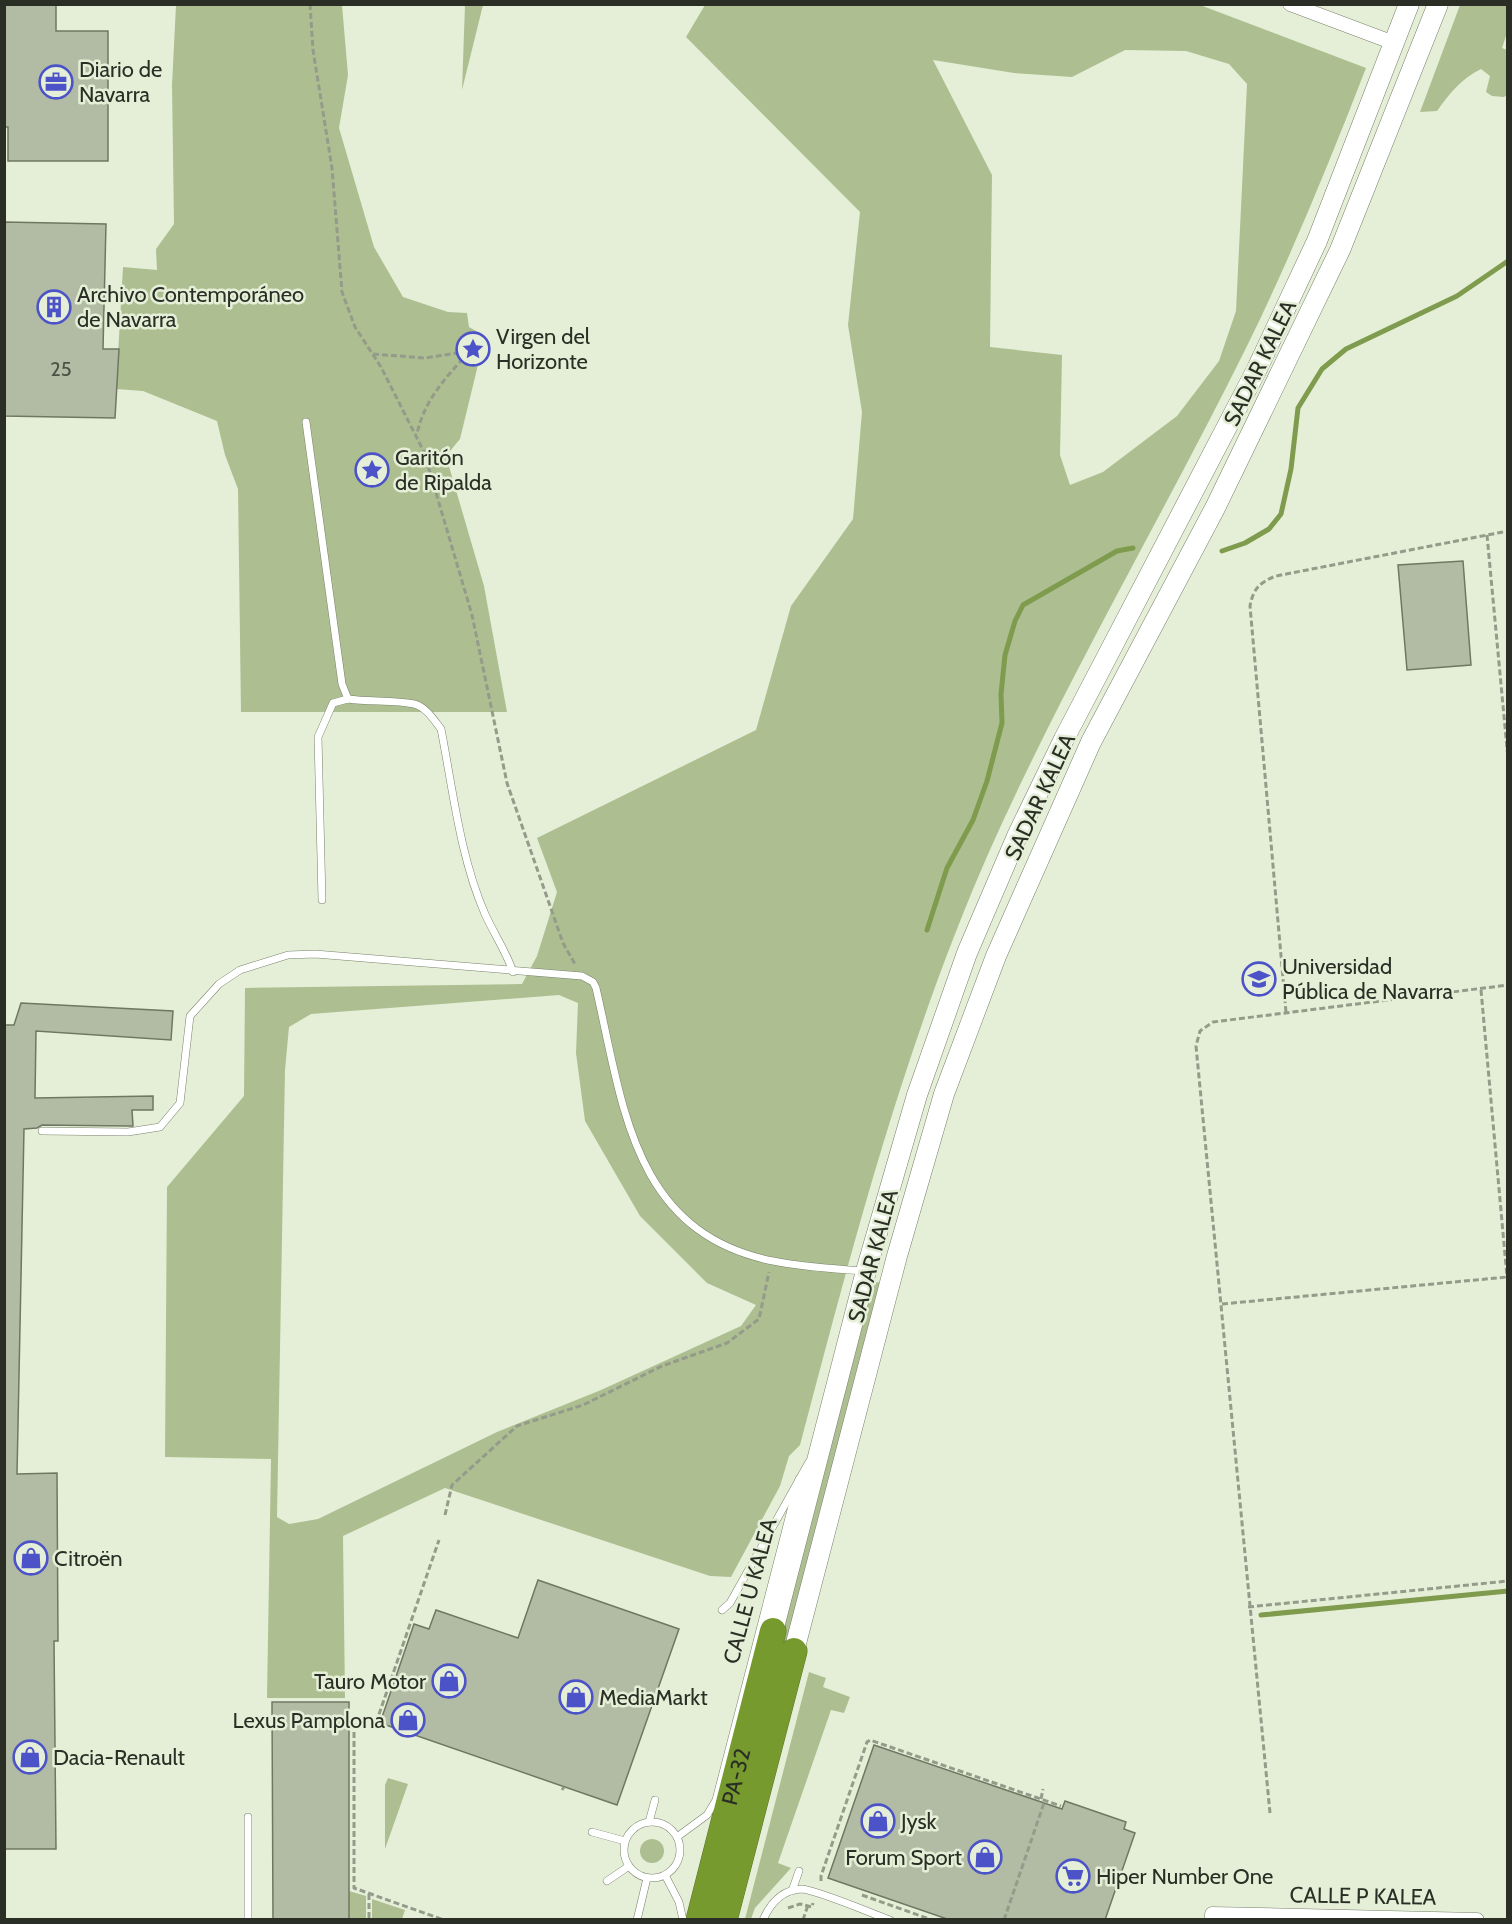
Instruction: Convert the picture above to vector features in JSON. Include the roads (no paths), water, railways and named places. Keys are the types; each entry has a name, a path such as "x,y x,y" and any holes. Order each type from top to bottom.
{"highway":[{"name":"PA-32","path":"699,1920 773,1631"},
{"name":"PA-32","path":"724,1920 794,1651"}],"street":[{"path":"1290,4 1394,43"},
{"name":"SADAR KALEA","path":"773,1631 820,1442 916,1095 967,953 1018,834 1064,739 1256,371 1312,252 1357,144 1409,4"},
{"name":"SADAR KALEA","path":"794,1651 892,1277 944,1094 996,956 1091,742 1279,382 1345,239 1438,4"},
{"path":"866,1271 892,1277"},
{"name":"CALLE P KALEA","path":"1212,1917 1477,1920"}],"lane":[{"path":"306,422 342,684 348,699"},
{"path":"322,900 318,737 333,704 348,699 371,703 415,704 427,712 441,729 467,859 485,914 505,948 513,972"},
{"path":"42,1131 128,1132 160,1127 180,1103 190,1016 219,984 240,970 265,960 288,955 315,954 582,976 593,982 596,988 630,1133 653,1181 664,1198 701,1233 734,1248 771,1260 866,1271"},
{"name":"CALLE U KALEA","path":"723,1610 730,1604 820,1442"},
{"name":"CALLE U KALEA","path":"677,1837 707,1815 716,1800 799,1479"},
{"path":"650,1822 655,1800"},
{"path":"248,1817 248,1920"},
{"path":"650,1822 660,1823 670,1828 677,1837 680,1855 677,1864 665,1875 647,1878 629,1866 624,1850 625,1841 634,1828 650,1822"},
{"path":"592,1832 625,1841"},
{"path":"607,1881 629,1866"},
{"path":"792,1891 799,1871"},
{"path":"665,1875 679,1902 683,1920"},
{"path":"637,1920 647,1878"},
{"path":"763,1920 774,1900 802,1889 890,1920"}],"waterway":[{"path":"1222,551 1245,543 1269,529 1281,514 1291,469 1298,408 1322,369 1346,349 1457,296 1508,261"},
{"path":"927,930 947,868 973,820 987,781 1002,723 1001,694 1005,655 1015,621 1023,605 1117,551 1133,548"},
{"path":"1261,1615 1508,1591"}],"place":[{"name":"Diario de Navarra","path":"56,82"},
{"name":"Archivo Contemporáneo de Navarra","path":"54,307"},
{"name":"Virgen del Horizonte","path":"473,349"},
{"name":"Garitón de Ripalda","path":"372,470"},
{"name":"Universidad Pública de Navarra","path":"1259,979"},
{"name":"Citroën","path":"31,1558"},
{"name":"Tauro Motor","path":"449,1681"},
{"name":"MediaMarkt","path":"576,1697"},
{"name":"Lexus Pamplona","path":"408,1720"},
{"name":"Dacia-Renault","path":"30,1757"},
{"name":"Jysk","path":"878,1821"},
{"name":"Forum Sport","path":"985,1857"},
{"name":"Hiper Number One","path":"1073,1876"}]}
